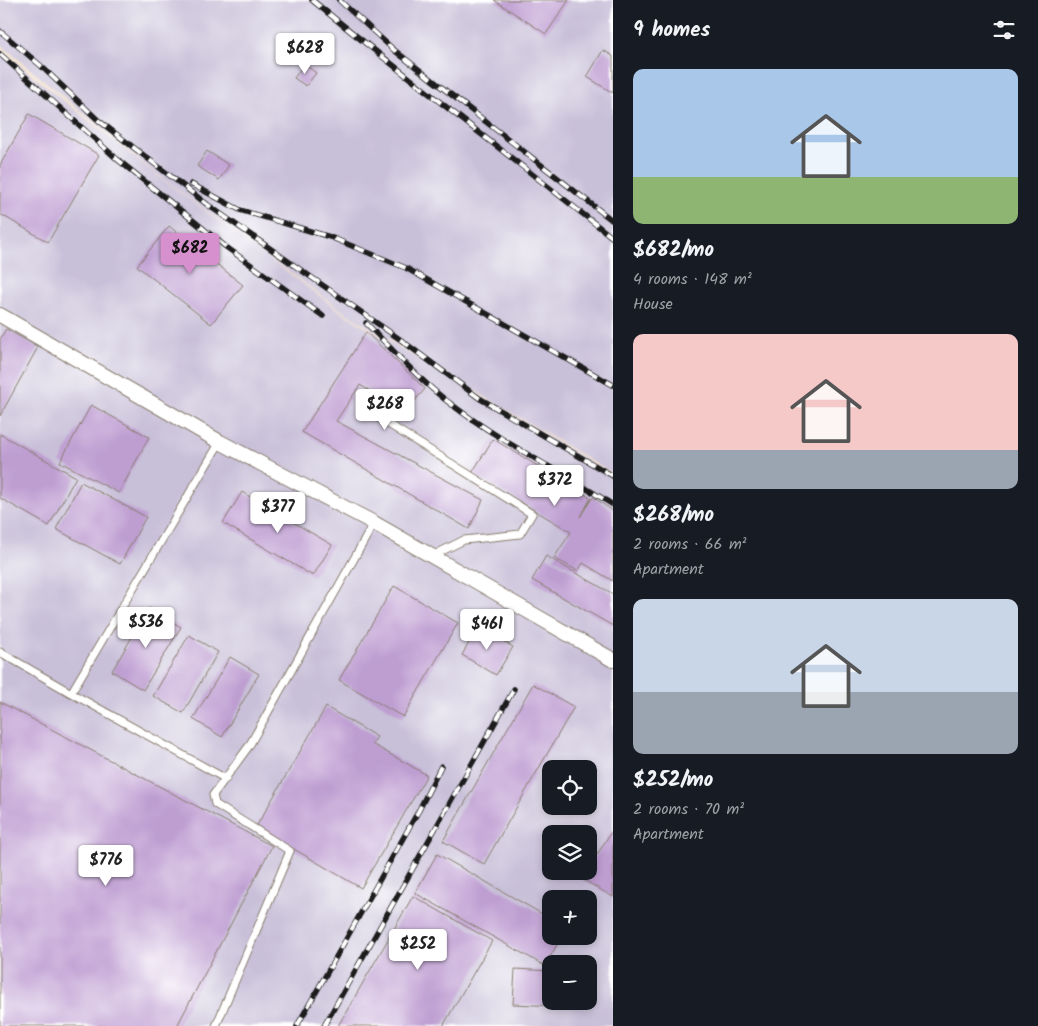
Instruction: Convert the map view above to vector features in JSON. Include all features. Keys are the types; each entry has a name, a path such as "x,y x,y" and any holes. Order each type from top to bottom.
{"street":[{"path":"0,315 220,442 374,523 613,660"}],"lane":[{"path":"366,410 532,514 520,534 464,540 432,556"},
{"path":"72,693 220,442"},
{"path":"216,1026 290,851 215,804 213,795 248,746 374,523"},
{"path":"0,652 226,778"}],"shaded area":[{"path":"0,0 613,0 613,474 345,313 155,173 0,44"},
{"path":"0,49 154,173 344,314 613,476 613,1026 0,1026"}],"building":[{"path":"494,0 569,0 546,34"},
{"path":"603,50 613,56 613,93 587,77"},
{"path":"304,64 316,73 306,86 294,78"},
{"path":"29,114 99,155 48,242 0,214 0,165"},
{"path":"207,151 229,165 219,180 197,166"},
{"path":"169,226 243,285 211,324 137,266"},
{"path":"6,329 38,347 0,416 0,339"},
{"path":"366,332 425,389 405,412 360,385 336,421 483,500 469,529 302,432"},
{"path":"91,405 149,437 119,493 60,462"},
{"path":"0,434 76,477 49,526 0,498"},
{"path":"493,439 591,498 580,517 593,497 613,511 613,581 583,563 578,571 554,558 571,532 472,473"},
{"path":"81,482 146,517 120,564 56,529"},
{"path":"242,492 332,545 313,576 223,523"},
{"path":"546,556 613,594 613,626 532,580"},
{"path":"394,586 458,623 403,717 339,680"},
{"path":"149,608 181,627 143,690 112,671"},
{"path":"478,627 513,647 496,675 462,655"},
{"path":"189,635 218,652 183,713 153,696"},
{"path":"230,657 259,674 222,737 193,719"},
{"path":"533,684 574,707 484,864 443,841"},
{"path":"0,702 272,846 177,1026 0,1026"},
{"path":"326,707 377,737 372,744 427,775 361,888 256,827"},
{"path":"613,829 613,897 584,880 597,880 597,855"},
{"path":"437,854 542,914 542,945 557,945 551,955 542,955 542,964 415,893"},
{"path":"413,896 492,941 443,1026 338,1026"},
{"path":"515,969 542,970 542,1005 513,1004"}],"railway":[{"path":"312,0 613,238"},
{"path":"339,0 394,50 613,221"},
{"path":"0,31 40,65 98,120 208,205 401,340 479,398 613,476"},
{"path":"0,54 117,159 226,247 323,316"},
{"path":"191,184 240,210 330,237 406,268 613,385"},
{"path":"366,323 418,376 451,404 511,444 613,505"},
{"path":"324,1026 514,689"},
{"path":"297,1026 419,810 441,766"}]}
